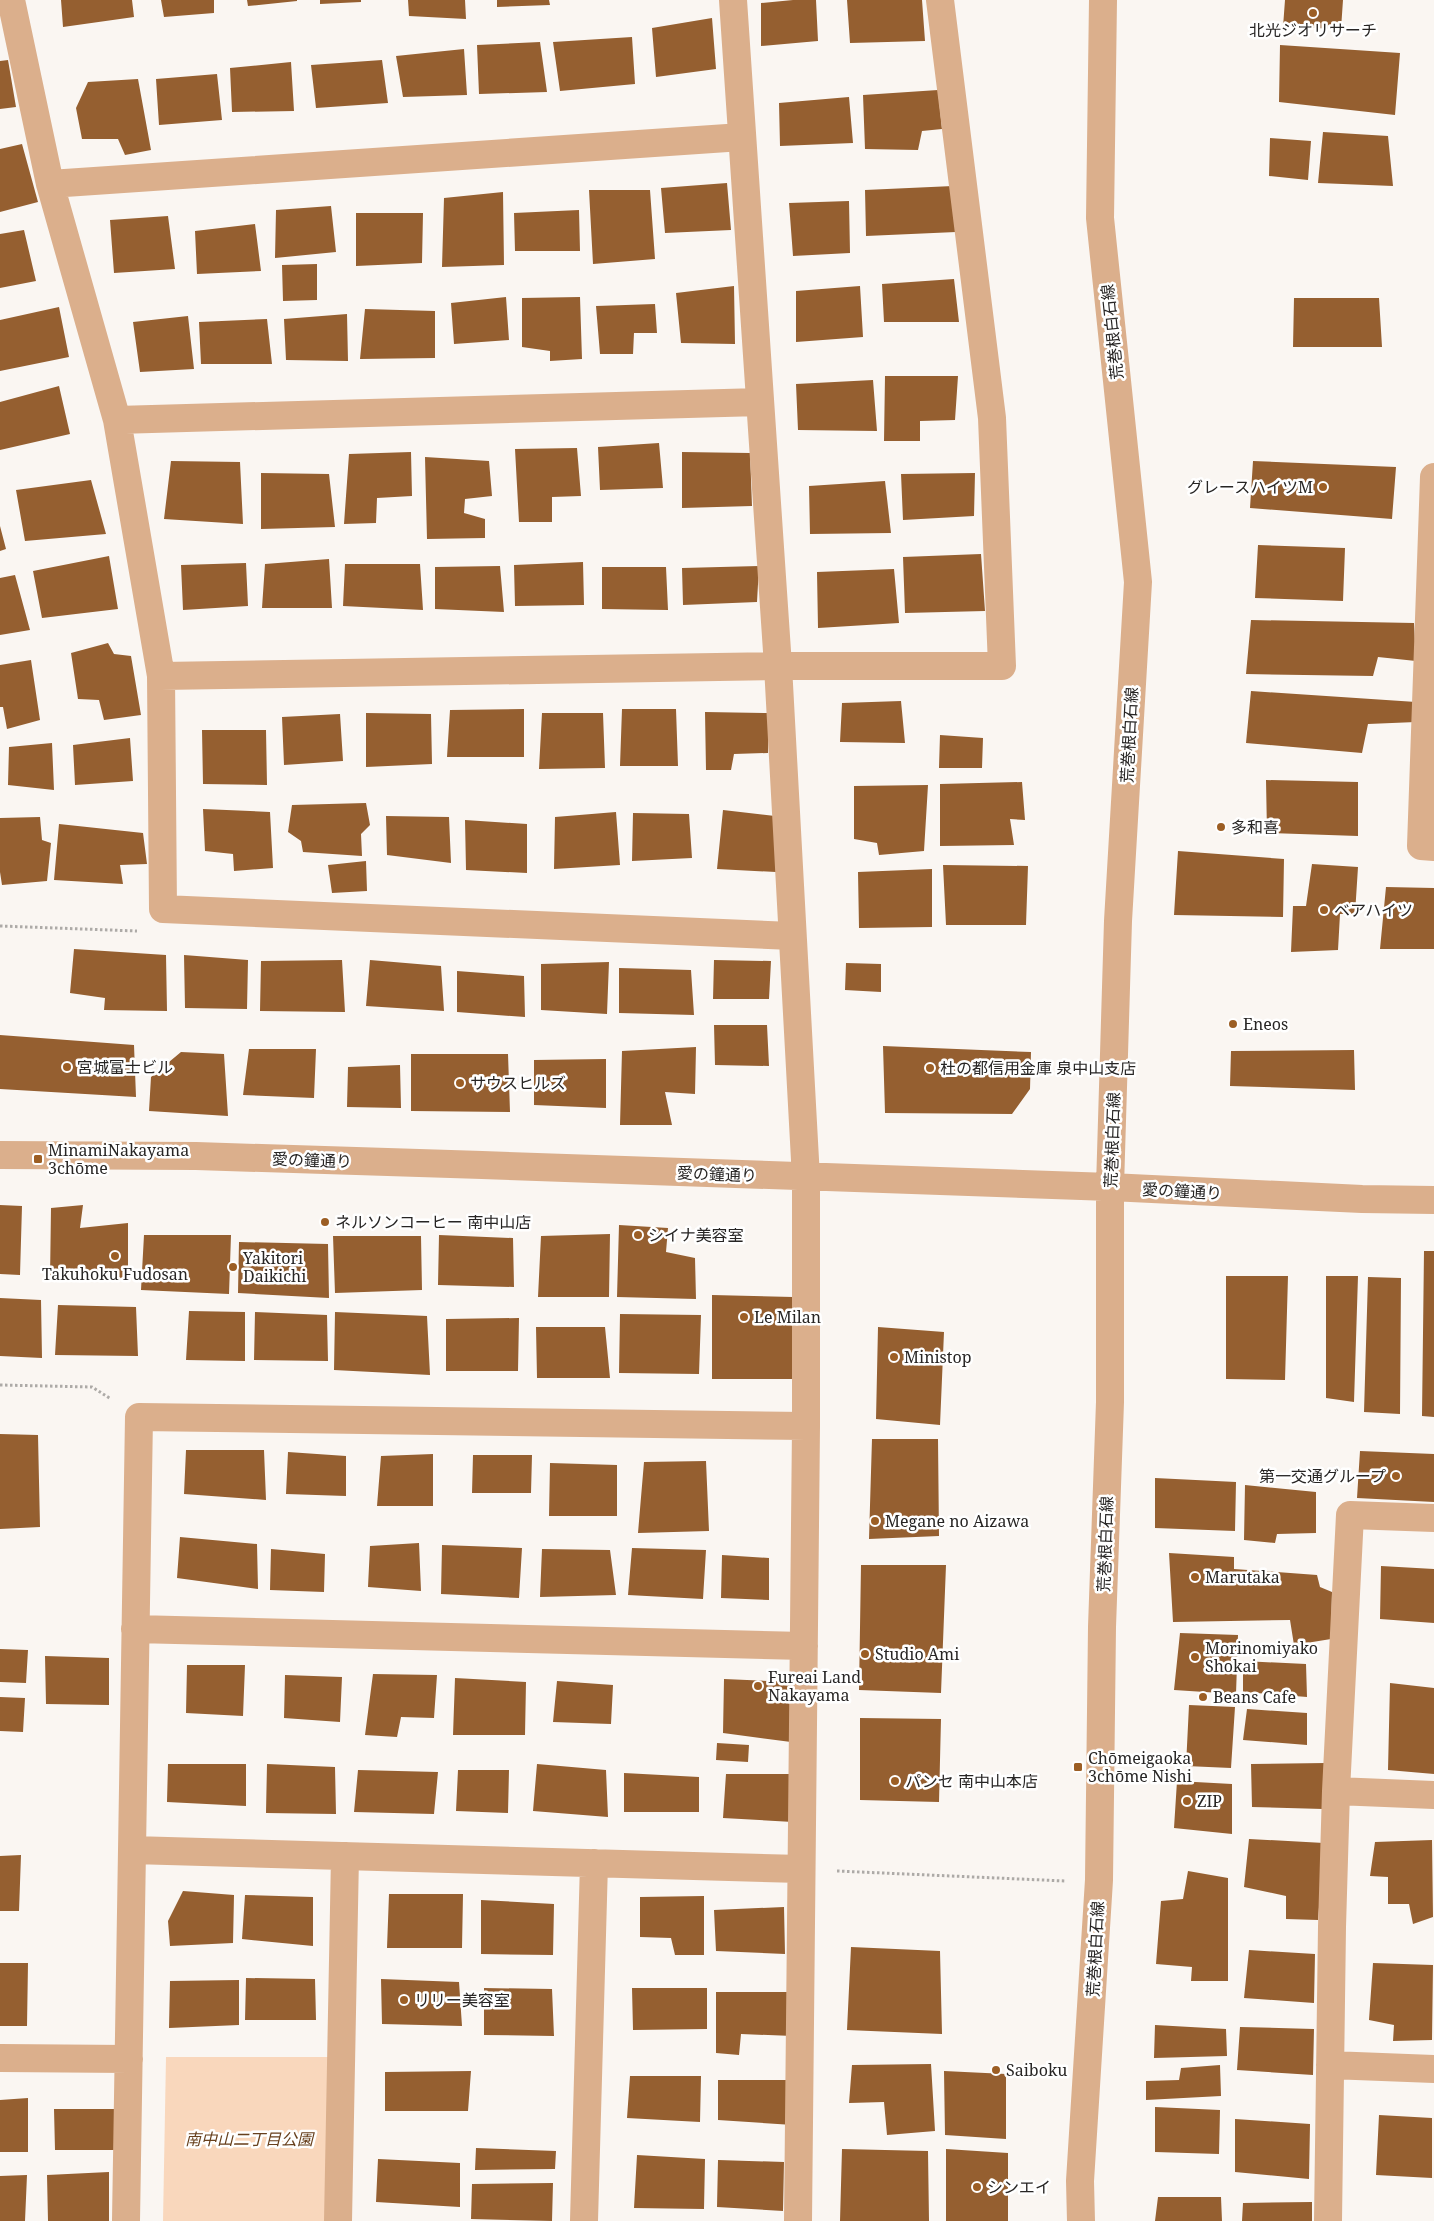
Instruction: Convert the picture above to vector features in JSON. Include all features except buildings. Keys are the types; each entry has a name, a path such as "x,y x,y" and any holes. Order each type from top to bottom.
{"street":[{"path":"10,0 50,184 117,420 160,676 163,909 792,936"},
{"path":"733,0 778,666 806,1178 806,1426 798,2221"},
{"path":"160,676 778,666 1002,666 992,418 940,0"},
{"name":"荒巻根白石線","path":"1082,2221 1080,2181 1099,1880 1102,1627 1110,1402 1110,1187 1118,921 1138,582 1100,218 1104,0"},
{"path":"50,184 742,137"},
{"path":"117,420 760,402"},
{"path":"1434,477 1421,846 1434,847"},
{"name":"愛の鐘通り","path":"0,1155 206,1156 1110,1187 1362,1199 1434,1200"},
{"path":"126,2221 139,1417 806,1426"},
{"path":"1328,2221 1336,1791 1350,1515 1434,1518"},
{"path":"135,1629 804,1646"},
{"path":"1336,1791 1434,1795"},
{"path":"132,1850 801,1869"},
{"path":"338,2221 345,1856"},
{"path":"584,2221 594,1864"},
{"path":"0,2058 129,2059"},
{"path":"1330,2065 1434,2069"}],"path":[{"path":"0,926 157,932 163,909"},
{"path":"0,1385 92,1387 139,1417"},
{"path":"801,1869 1065,1880"}],"green space":[{"name":"南中山二丁目公園","path":"166,2057 334,2057 331,2221 163,2221"}],"place":[{"name":"北光ジオリサーチ","path":"1313,13"},
{"name":"グレースハイツM","path":"1323,487"},
{"name":"多和喜","path":"1221,827"},
{"name":"ベアハイツ","path":"1324,910"},
{"name":"Eneos","path":"1233,1024"},
{"name":"宮城富士ビル","path":"67,1067"},
{"name":"杜の都信用金庫 泉中山支店","path":"930,1068"},
{"name":"サウスヒルズ","path":"460,1083"},
{"name":"MinamiNakayama 3chōme","path":"38,1159"},
{"name":"ネルソンコーヒー 南中山店","path":"325,1222"},
{"name":"シイナ美容室","path":"638,1235"},
{"name":"Takuhoku Fudosan","path":"115,1256"},
{"name":"Yakitori Daikichi","path":"233,1267"},
{"name":"Le Milan","path":"744,1317"},
{"name":"Ministop","path":"894,1357"},
{"name":"第一交通グループ","path":"1396,1476"},
{"name":"Megane no Aizawa","path":"875,1521"},
{"name":"Marutaka","path":"1195,1577"},
{"name":"Studio Ami","path":"865,1654"},
{"name":"Morinomiyako Shokai","path":"1195,1657"},
{"name":"Fureai Land Nakayama","path":"758,1686"},
{"name":"Beans Cafe","path":"1203,1697"},
{"name":"Chōmeigaoka 3chōme Nishi","path":"1078,1767"},
{"name":"パンセ 南中山本店","path":"895,1781"},
{"name":"ZIP","path":"1187,1801"},
{"name":"リリー美容室","path":"404,2000"},
{"name":"Saiboku","path":"996,2070"},
{"name":"シンエイ","path":"977,2187"}]}
